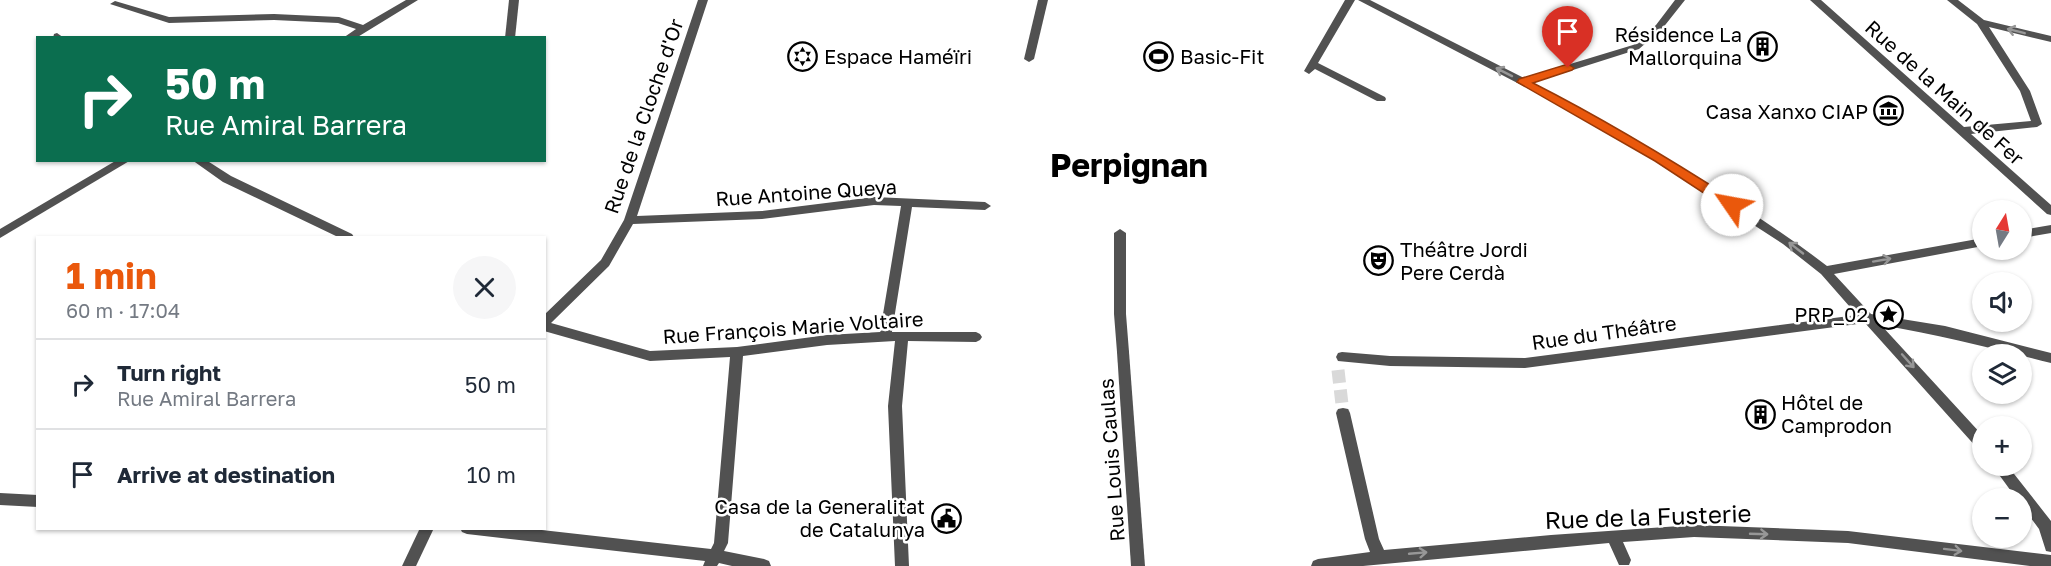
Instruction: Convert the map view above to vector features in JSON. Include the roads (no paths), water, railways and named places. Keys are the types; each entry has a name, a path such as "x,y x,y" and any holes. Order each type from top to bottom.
{"street":[{"path":"352,36 413,0"},
{"path":"510,36 514,0"},
{"name":"Rue de la Cloche d'Or","path":"546,323 605,262 630,220 703,0"},
{"path":"1029,59 1043,0"},
{"path":"1350,0 1310,68 1381,99"},
{"path":"1363,0 1585,114 1659,158 1787,241 1825,271 1972,433"},
{"path":"1523,82 1636,46 1659,27 1680,0"},
{"name":"Rue de la Main de Fer","path":"1815,0 2051,212"},
{"path":"1952,0 1981,22 2025,91 2037,124 1961,131"},
{"path":"115,4 169,20 274,17 339,20 364,29"},
{"path":"1981,22 2051,39"},
{"path":"0,234 123,162"},
{"path":"200,162 227,179 346,236"},
{"name":"Rue Antoine Queya","path":"630,220 762,215 874,201 985,206"},
{"path":"885,337 908,202"},
{"path":"2032,232 2051,229"},
{"name":"Rue Louis Caulas","path":"1120,233 1120,314 1138,566"},
{"path":"1825,271 1972,244"},
{"name":"Rue du Théâtre","path":"1342,357 1390,361 1525,363 1869,318 1945,331 2051,358"},
{"name":"Rue François Marie Voltaire","path":"546,326 650,356 737,352 827,340 902,336 976,338"},
{"path":"902,336 895,406 902,566"},
{"path":"712,561 721,543 737,352"},
{"path":"1343,413 1367,519 1380,557"},
{"path":"2007,476 2046,526 2051,546"},
{"path":"0,500 36,501"},
{"path":"409,566 426,530"},
{"path":"483,530 764,566"},
{"name":"Rue de la Fusterie","path":"1318,566 1380,557 1694,531 1848,537 2051,562"},
{"path":"1613,536 1624,560"}],"tunnel":[{"path":"1338,370 1343,413"}],"place":[{"name":"Résidence La Mallorquina","path":"1763,46"},
{"name":"Espace Haméïri","path":"803,56"},
{"name":"Basic-Fit","path":"1159,56"},
{"name":"Casa Xanxo CIAP","path":"1889,111"},
{"name":"Théâtre Jordi Pere Cerdà","path":"1379,260"},
{"name":"PRP_02","path":"1889,314"},
{"name":"Hôtel de Camprodon","path":"1760,414"},
{"name":"Casa de la Generalitat de Catalunya","path":"946,518"}],"district":[{"name":"Perpignan","path":"1129,165"}]}
